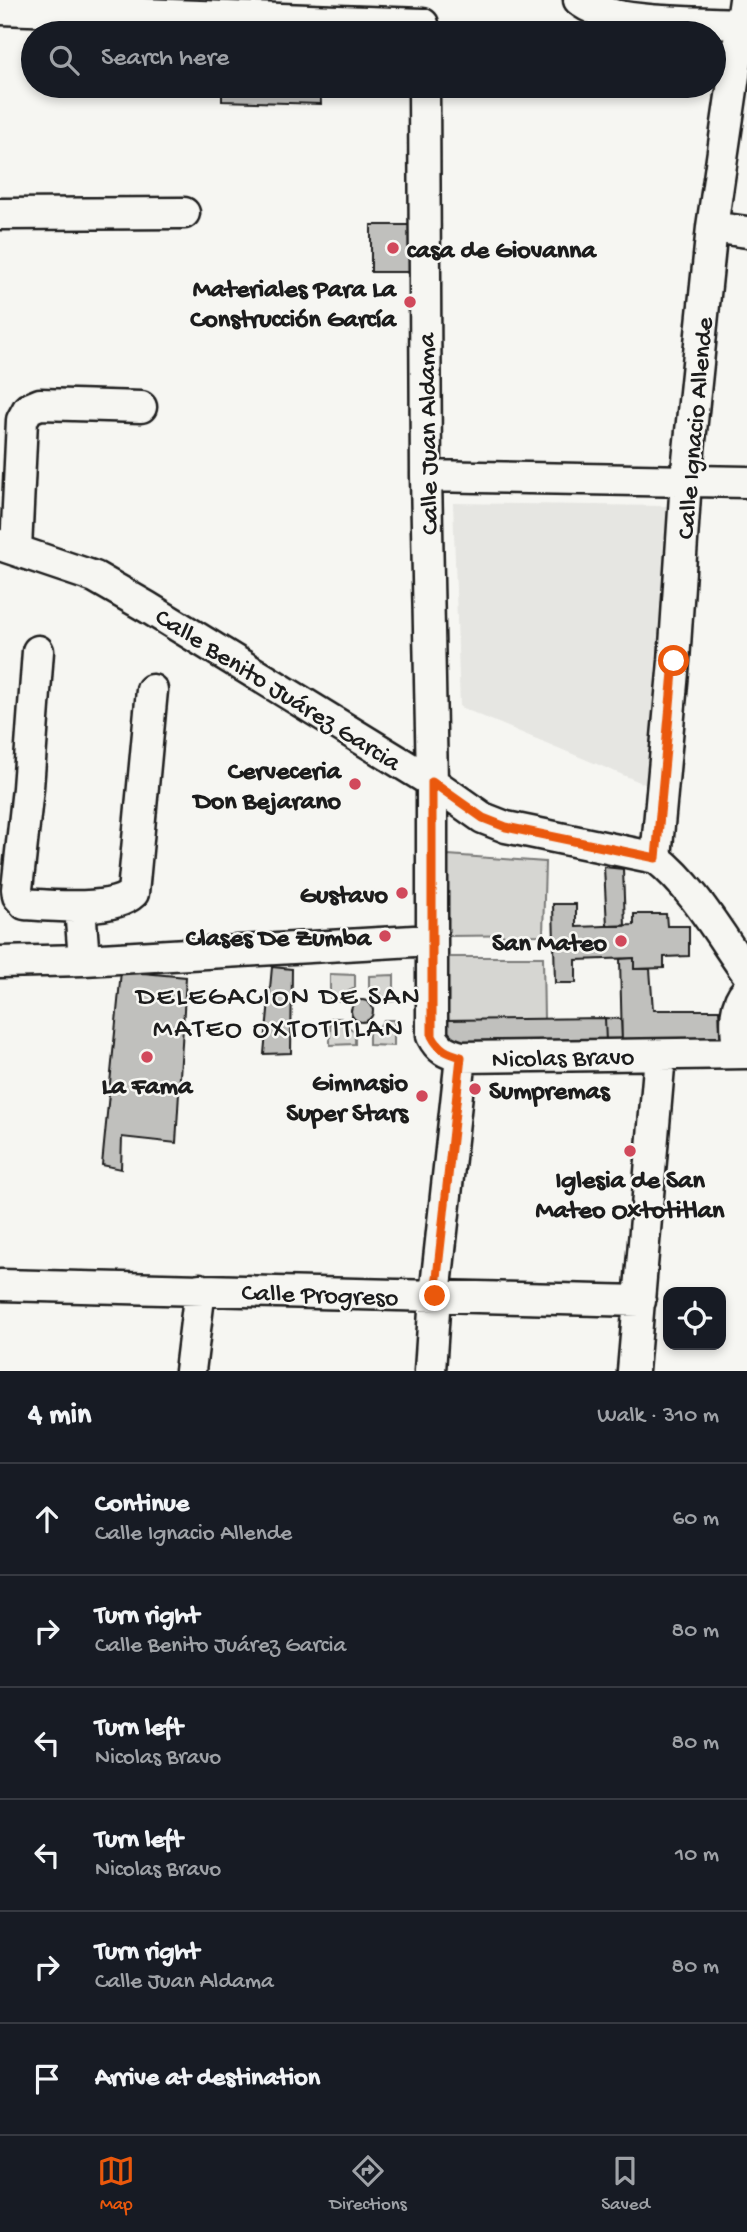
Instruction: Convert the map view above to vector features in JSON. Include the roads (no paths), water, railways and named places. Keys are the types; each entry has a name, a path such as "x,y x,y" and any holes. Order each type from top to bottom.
{"street":[{"path":"579,0 586,7 604,14 630,18 744,12"},
{"path":"0,9 420,19"},
{"name":"Calle Ignacio Allende","path":"656,858 674,661 685,480 712,227 744,12"},
{"name":"Calle Juan Aldama","path":"424,98 426,476 432,782"},
{"path":"0,214 184,214"},
{"path":"712,227 747,232"},
{"path":"8,547 22,420 28,410 40,404 141,407"},
{"path":"426,476 747,482"},
{"name":"Calle Benito Juárez Garcia","path":"8,547 95,577 432,782 483,818 506,827 656,858"},
{"path":"38,651 17,890 25,904 80,907 119,901 133,893 152,690"},
{"name":"Nicolas Bravo","path":"432,782 432,1036 446,1053 461,1057 742,1053"},
{"path":"656,858 668,867 735,940 747,972"},
{"path":"80,907 84,960"},
{"path":"0,962 84,960 430,940"},
{"path":"742,1053 736,1010 747,990"},
{"path":"633,1371 660,1055"},
{"path":"430,1371 435,1296 461,1057"},
{"name":"Calle Progreso","path":"0,1285 640,1301"},
{"path":"190,1371 200,1289"}],"place":[{"name":"casa de Giovanna","path":"393,248"},
{"name":"Materiales Para La Construcción García","path":"410,302"},
{"name":"Cerveceria Don Bejarano","path":"355,784"},
{"name":"Gustavo","path":"402,893"},
{"name":"Clases De Zumba","path":"385,936"},
{"name":"San Mateo","path":"621,941"},
{"name":"La Fama","path":"147,1057"},
{"name":"Sumpremas","path":"475,1089"},
{"name":"Gimnasio Super Stars","path":"422,1096"},
{"name":"Iglesia de San Mateo Oxtotitlan","path":"630,1151"}],"district":[{"name":"DELEGACION DE SAN MATEO OXTOTITLAN","path":"279,1010"}]}
